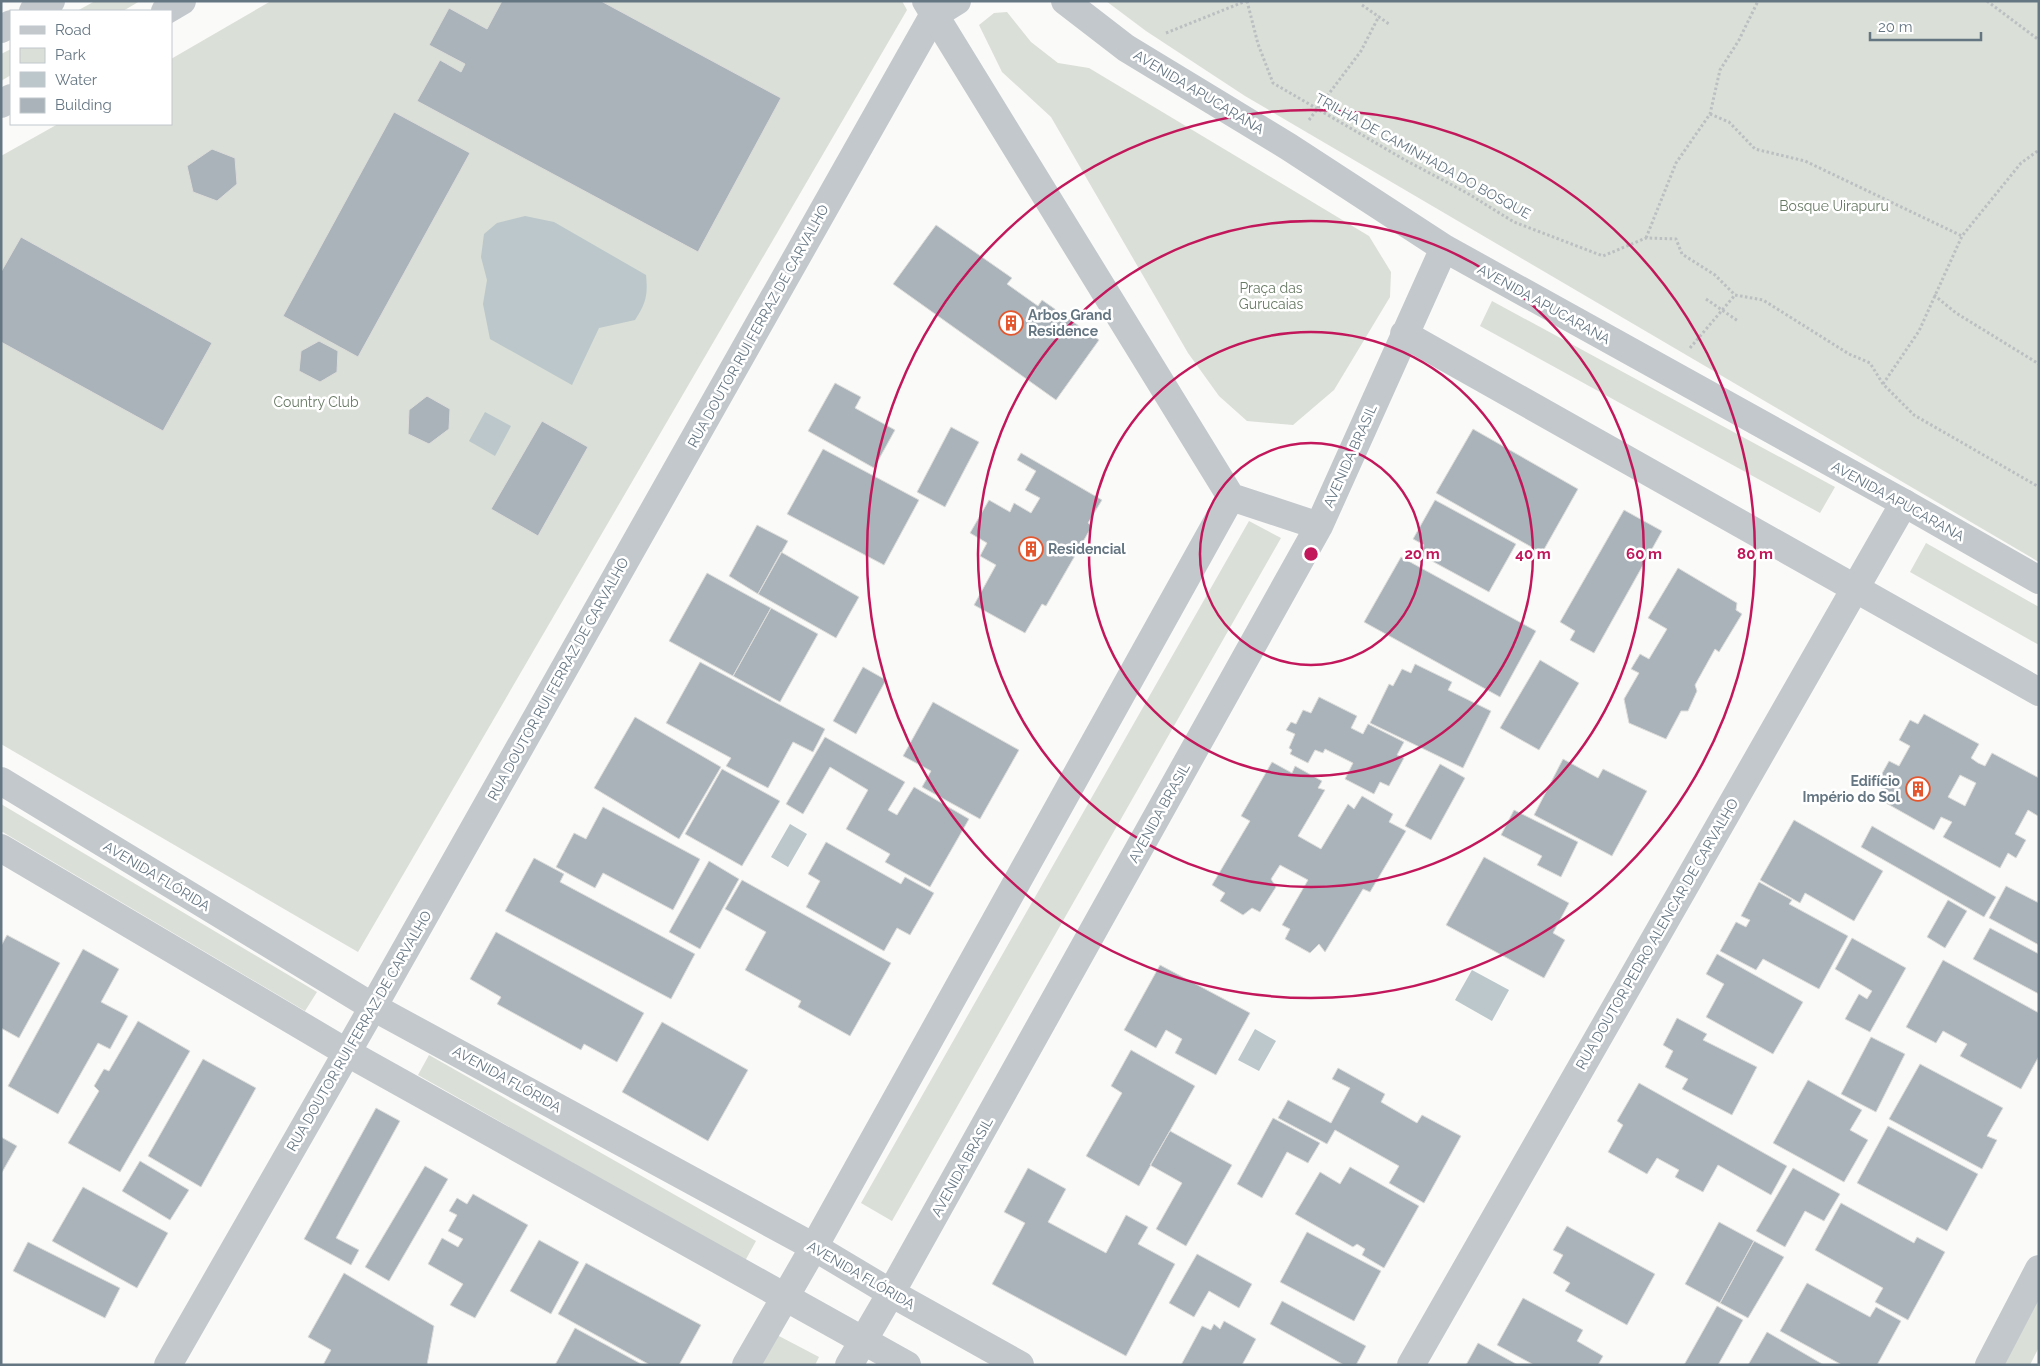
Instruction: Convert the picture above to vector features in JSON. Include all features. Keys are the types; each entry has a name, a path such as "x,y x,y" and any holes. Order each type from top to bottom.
{"street":[{"path":"35,10 51,1"},
{"path":"167,10 182,1"},
{"name":"RUA DOUTOR RUI FERRAZ DE CARVALHO","path":"168,1365 374,1006 929,9 957,1"},
{"name":"AVENIDA APUCARANA","path":"1065,1 1126,48 1289,147 1444,248 2039,580"},
{"path":"929,9 1231,497 1319,526"},
{"name":"AVENIDA BRASIL","path":"849,1365 891,1294 1319,526 1444,248"},
{"path":"1404,334 2039,692"},
{"path":"746,1365 814,1247 1231,497"},
{"name":"RUA DOUTOR PEDRO ALENCAR DE CARVALHO","path":"1411,1365 1904,503"},
{"name":"AVENIDA FLÓRIDA","path":"1,781 374,1006 814,1247 891,1294 1020,1365"},
{"path":"1,848 346,1052 907,1365"},
{"path":"1989,1365 2039,1269"}],"path":[{"path":"1126,48 1247,1"},
{"name":"TRILHA DE CAMINHADA DO BOSQUE","path":"1247,1 1258,44 1273,84 1467,193 1514,222 1603,256 1646,238 1676,239 1682,254 1715,275 1735,296"},
{"path":"1646,238 1676,163 1710,114 1720,70 1739,40 1758,1"},
{"path":"1986,1 2039,40"},
{"path":"1362,5 1389,24"},
{"path":"1318,110 1360,51 1379,16"},
{"path":"1710,114 1729,122 1755,149 1805,161 1962,236"},
{"path":"1883,384 1919,331 1962,236 2021,163 2039,150"},
{"path":"1934,295 1956,313 2039,364"},
{"path":"1670,375 1701,332 1724,310 1735,296 1763,300 1849,354 1870,363 1883,384 1914,415 2039,487"},
{"path":"1706,298 1738,321"}],"green space":[{"path":"95,1 140,1 125,10 79,10"},
{"name":"Country Club","path":"271,1 902,1 907,10 358,952 1,744 1,156 56,125 172,125 172,58"},
{"name":"Bosque Uirapuru","path":"1106,1 2039,1 2039,562 1245,96 1146,31"},
{"name":"Praça das Gurucaias","path":"1007,12 1031,42 1058,63 1089,68 1369,236 1391,272 1390,297 1334,390 1293,425 1247,421 1219,396 1188,353 1051,117 1002,72 979,25 994,13"},
{"path":"10,50 10,76 1,81 1,54"},
{"path":"1492,301 1835,487 1820,513 1480,326"},
{"path":"1249,521 1281,538 892,1221 861,1203"},
{"path":"1926,543 2039,607 2039,645 1910,572"},
{"path":"1,804 317,992 305,1011 1,831"},
{"path":"429,1055 756,1241 745,1261 418,1075"},
{"path":"2039,1289 2039,1347 2030,1365 2000,1365"},
{"path":"777,1335 819,1357 815,1365 761,1365"}],"water":[{"path":"525,216 554,222 646,275 647,288 645,299 642,309 635,320 599,328 572,385 490,339 483,304 487,280 481,257 484,234 497,223"},
{"path":"485,412 511,426 495,456 469,441"},
{"path":"790,824 807,834 788,867 771,857"},
{"path":"1472,970 1509,990 1492,1021 1455,1000"},
{"path":"1255,1029 1276,1041 1259,1071 1238,1060"}],"building":[{"path":"502,1 601,1 781,98 698,252 417,101 440,60 461,72 465,64 429,45 449,8 487,29"},
{"path":"394,112 470,153 358,357 283,316"},
{"path":"212,149 235,158 237,184 217,201 193,192 187,166"},
{"name":"Arbos Grand Residence","path":"936,225 1012,278 1007,284 1038,306 1042,300 1099,340 1056,400 893,284"},
{"path":"21,237 212,343 163,431 1,342 1,272"},
{"path":"319,341 338,351 337,372 320,382 299,371 301,351"},
{"path":"835,383 861,397 855,408 895,430 874,468 808,431"},
{"path":"427,396 450,409 449,429 429,444 408,434 409,410"},
{"path":"542,421 588,447 538,536 491,509"},
{"path":"951,427 979,442 945,507 917,492"},
{"path":"1473,429 1578,489 1542,553 1436,493"},
{"path":"823,449 919,500 884,565 787,514"},
{"name":"Residencial","path":"1021,453 1102,500 1088,523 1092,526 1046,606 1042,604 1025,633 974,605 996,565 980,556 987,543 970,533 989,500 1010,512 1014,503 1031,513 1040,498 1025,490 1036,471 1017,460"},
{"path":"1435,500 1516,544 1489,592 1419,554 1424,545 1413,539"},
{"path":"1624,510 1662,531 1594,653 1570,640 1575,631 1560,622"},
{"path":"757,525 788,541 758,594 729,576"},
{"path":"781,552 859,597 836,638 758,594"},
{"path":"1401,557 1536,631 1500,697 1364,622"},
{"path":"1678,568 1737,603 1736,610 1742,614 1719,652 1715,649 1695,685 1697,691 1688,711 1681,711 1666,739 1629,723 1624,699 1639,673 1631,669 1640,654 1649,659 1667,629 1648,618"},
{"path":"707,573 771,608 733,676 669,641"},
{"path":"771,608 818,634 780,702 733,676"},
{"path":"1540,660 1579,683 1539,750 1500,728"},
{"path":"700,662 825,729 813,752 793,742 768,788 726,766 731,758 666,723"},
{"path":"1415,664 1452,682 1448,690 1491,711 1463,768 1370,723 1389,684 1393,686 1402,669 1411,673"},
{"path":"863,667 886,680 856,734 833,721"},
{"path":"1319,697 1357,716 1351,728 1363,734 1368,724 1404,742 1397,755 1404,758 1389,786 1380,782 1374,794 1345,779 1353,763 1325,749 1323,753 1315,750 1308,763 1290,754 1292,750 1289,748 1295,734 1286,730 1291,722 1296,724 1303,710 1311,713"},
{"path":"933,702 1019,750 980,819 922,787 931,771 903,756"},
{"name":"Edifício Império do Sol","path":"1924,714 1979,744 1971,758 1978,763 1985,766 1992,753 2039,778 2039,814 2038,816 2028,810 2015,834 2026,840 2016,858 2008,853 2000,868 1943,837 1952,822 1941,817 1934,830 1877,798 1885,783 1879,779 1889,761 1899,766 1910,746 1899,740 1910,720 1918,724","holes":["1960,775 1976,783 1965,806 1948,797"]},
{"path":"635,717 721,767 679,839 594,788"},
{"path":"825,737 905,782 888,810 897,815 914,787 969,819 930,887 885,862 890,854 846,829 868,790 830,767 803,814 786,804"},
{"path":"1563,759 1598,778 1603,769 1647,791 1612,856 1534,815"},
{"path":"1272,762 1292,773 1295,766 1322,781 1318,788 1325,790 1298,836 1321,849 1348,804 1354,809 1362,796 1393,814 1389,822 1406,831 1370,892 1363,889 1325,952 1319,944 1310,953 1285,939 1290,929 1282,925 1308,880 1280,865 1271,879 1276,887 1260,912 1252,908 1243,915 1220,901 1225,893 1212,885 1250,821 1241,816"},
{"path":"1440,764 1465,778 1431,840 1405,826"},
{"path":"722,769 780,801 742,866 685,834"},
{"path":"603,807 700,859 673,910 603,873 595,888 556,867 574,833 586,839"},
{"path":"1514,810 1578,842 1561,877 1537,865 1542,856 1501,835"},
{"path":"1794,820 1883,871 1854,921 1805,893 1800,903 1760,880"},
{"path":"1872,826 1996,897 1984,917 1861,847"},
{"path":"826,842 901,884 905,877 934,893 910,935 897,928 884,951 806,907 820,881 808,874"},
{"path":"1484,857 1569,903 1553,933 1565,940 1544,978 1446,925"},
{"path":"534,858 564,874 560,882 695,954 671,999 505,911"},
{"path":"709,861 739,879 700,949 669,932"},
{"path":"742,880 891,963 850,1036 798,1007 801,1001 745,970 766,932 725,909"},
{"path":"1759,882 1792,900 1789,904 1848,936 1819,989 1763,959 1756,970 1720,951 1736,922 1746,927 1750,920 1741,916"},
{"path":"2006,886 2039,903 2039,945 1989,918"},
{"path":"1948,900 1967,911 1945,948 1927,937"},
{"path":"1990,928 2039,954 2039,994 1973,959"},
{"path":"496,932 644,1013 617,1062 584,1044 581,1050 497,1004 501,997 470,979"},
{"path":"7,935 60,963 19,1038 1,1028 1,946"},
{"path":"1852,938 1906,968 1870,1032 1845,1019 1859,994 1867,999 1872,991 1835,969"},
{"path":"83,949 119,969 101,1002 128,1016 110,1049 98,1043 58,1114 8,1086"},
{"path":"1717,954 1803,1002 1773,1054 1706,1017 1724,984 1706,974"},
{"path":"1943,960 2039,1013 2039,1056 2021,1089 1960,1056 1967,1044 1943,1031 1936,1043 1906,1027"},
{"path":"1160,965 1250,1013 1216,1075 1175,1053 1182,1039 1166,1030 1156,1048 1124,1030"},
{"path":"1677,1018 1707,1034 1703,1040 1757,1067 1732,1115 1682,1089 1688,1079 1665,1067 1673,1051 1663,1045"},
{"path":"138,1021 190,1051 120,1172 68,1143 99,1091 94,1086 104,1069 109,1071"},
{"path":"662,1022 748,1070 708,1141 622,1092"},
{"path":"1871,1037 1905,1054 1876,1112 1841,1094"},
{"path":"1131,1050 1195,1086 1139,1186 1086,1156 1122,1093 1111,1086"},
{"path":"203,1059 256,1088 201,1187 148,1156"},
{"path":"1920,1064 2003,1108 1987,1136 1997,1140 1982,1169 1889,1119"},
{"path":"1338,1068 1385,1094 1381,1102 1417,1123 1422,1115 1461,1136 1424,1203 1389,1183 1399,1166 1335,1130 1327,1144 1278,1118 1288,1100 1331,1123 1350,1088 1332,1079"},
{"path":"1808,1080 1862,1110 1850,1130 1868,1140 1844,1182 1773,1143"},
{"path":"1639,1083 1787,1166 1771,1195 1718,1165 1703,1192 1675,1177 1679,1170 1657,1158 1647,1174 1608,1152 1623,1125 1617,1121"},
{"path":"376,1108 400,1121 336,1238 359,1250 351,1265 304,1239"},
{"path":"1273,1118 1320,1143 1308,1163 1287,1152 1262,1198 1237,1184"},
{"path":"1888,1126 1978,1174 1947,1231 1857,1183"},
{"path":"1170,1131 1232,1165 1186,1246 1156,1229 1182,1183 1150,1165"},
{"path":"1,1137 17,1146 1,1174"},
{"path":"140,1161 189,1190 170,1220 122,1191"},
{"path":"425,1166 448,1179 389,1281 365,1267"},
{"path":"1350,1167 1419,1206 1384,1268 1362,1255 1365,1249 1357,1244 1353,1247 1295,1214 1320,1172 1340,1184"},
{"path":"1028,1168 1066,1189 1048,1222 1106,1253 1126,1215 1148,1227 1138,1244 1175,1264 1126,1356 992,1284 1025,1223 1004,1212"},
{"path":"1793,1168 1840,1194 1824,1221 1805,1211 1785,1247 1756,1231"},
{"path":"83,1187 168,1233 137,1288 52,1241"},
{"path":"473,1194 528,1225 475,1318 450,1305 463,1284 428,1264 442,1238 458,1247 463,1239 448,1231 457,1215 449,1211 457,1198 467,1204"},
{"path":"1841,1203 1914,1243 1917,1237 1945,1252 1908,1320 1875,1302 1883,1288 1815,1250"},
{"path":"1719,1222 1754,1241 1720,1303 1685,1284"},
{"path":"1567,1226 1655,1274 1627,1325 1565,1291 1570,1283 1553,1273 1563,1255 1553,1250"},
{"path":"1307,1232 1381,1271 1354,1321 1280,1282"},
{"path":"539,1240 579,1262 551,1314 510,1291"},
{"path":"1754,1241 1784,1257 1748,1318 1720,1303"},
{"path":"28,1242 120,1288 105,1318 13,1271"},
{"path":"1197,1254 1252,1284 1239,1308 1209,1291 1194,1317 1169,1303"},
{"path":"586,1263 701,1325 679,1365 650,1365 558,1314"},
{"path":"344,1273 434,1326 427,1365 323,1365 331,1350 308,1337"},
{"path":"1807,1283 1870,1317 1876,1307 1901,1321 1877,1365 1842,1365 1780,1331"},
{"path":"1523,1298 1583,1330 1577,1341 1603,1356 1598,1365 1534,1365 1497,1345"},
{"path":"1282,1301 1366,1346 1356,1365 1344,1365 1270,1324"},
{"path":"1717,1306 1743,1320 1718,1365 1684,1365"},
{"path":"1224,1321 1256,1339 1242,1365 1181,1365 1202,1326 1211,1330 1214,1324 1220,1329"},
{"path":"575,1328 643,1365 555,1365"},
{"path":"1767,1332 1824,1365 1748,1365"},
{"path":"1478,1343 1518,1365 1466,1365"}],"place":[{"name":"Arbos Grand Residence","path":"1011,323"},
{"name":"Residencial","path":"1031,549"},
{"name":"Edifício Império do Sol","path":"1918,789"}]}
